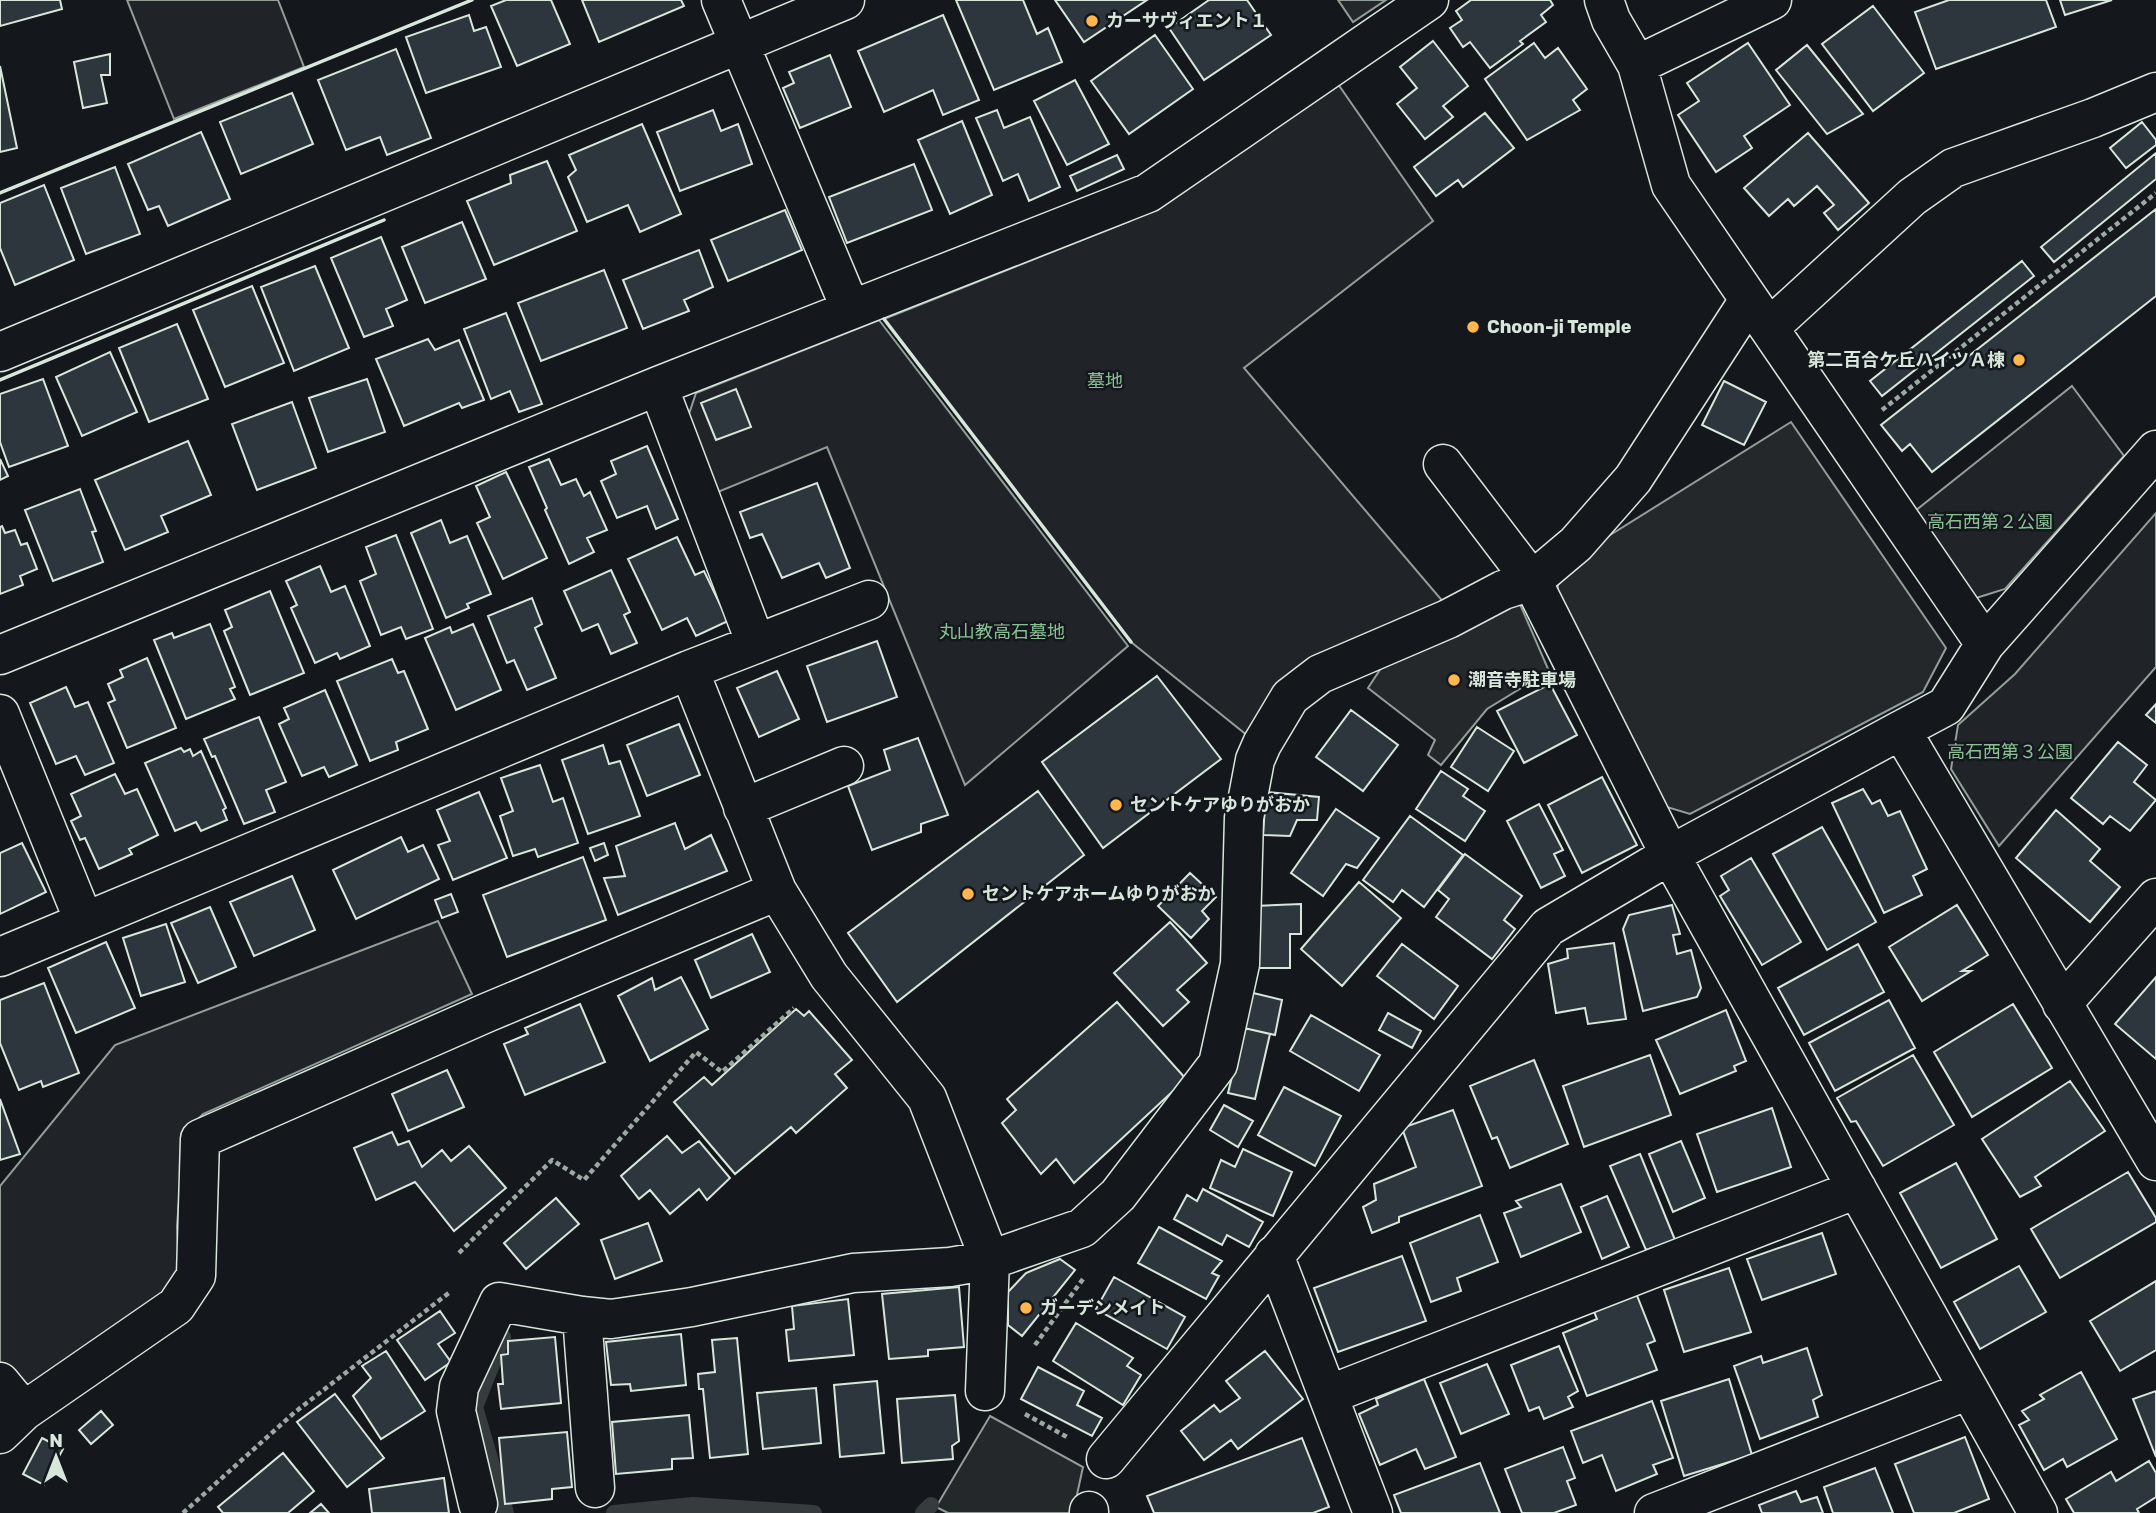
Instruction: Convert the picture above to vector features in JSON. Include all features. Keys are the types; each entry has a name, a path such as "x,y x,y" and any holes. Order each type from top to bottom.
{"street":[{"path":"721,0 851,310"},
{"path":"0,352 845,0"},
{"path":"0,655 658,386 1148,193 1429,0"},
{"path":"1604,0 1611,20 1637,65 1671,185 1985,644"},
{"path":"1637,65 1772,0"},
{"path":"478,1504 456,1411 459,1387 499,1302 611,1319 692,1307 853,1273 950,1267 990,1260 1082,1228 1118,1195 1218,1064 1240,964 1244,818 1253,772 1262,744 1290,697 1320,674 1448,619 1503,590 1532,581 1576,544 1633,478 1759,314 1953,168 2093,118 2156,92"},
{"path":"658,386 756,645"},
{"path":"1106,1459 1548,927 1671,855 1946,706 1985,644 2156,450"},
{"path":"1443,464 1532,581 1671,855 2038,1513"},
{"path":"0,957 689,670 869,600"},
{"path":"689,670 777,891 829,976 927,1098 990,1260 985,1391"},
{"path":"0,714 84,921"},
{"path":"1901,730 2156,1161"},
{"path":"743,808 844,766"},
{"path":"0,1382 8,1421 176,1306 196,1276 200,1139 486,1013 777,891"},
{"path":"2062,1004 2156,898"},
{"path":"1328,1395 1857,1189"},
{"path":"1274,1255 1373,1513"},
{"path":"582,1316 595,1488"},
{"path":"1654,1513 1969,1390"}],"path":[{"path":"1878,413 2156,193"},
{"path":"460,1254 552,1160 584,1181 696,1052 722,1072 796,1005"},
{"path":"1031,1351 1086,1274"},
{"path":"183,1513 295,1412 451,1292 499,1302"},
{"path":"985,1391 1106,1459"}],"green space":[{"path":"127,0 278,0 304,67 174,119"},
{"name":"墓地","path":"1338,84 1433,221 1244,368 1451,611 1253,740 1131,642 884,319 1130,221"},
{"name":"丸山教高石墓地","path":"879,320 1128,646 965,785 827,447 718,492 688,417 696,393"},
{"name":"高石西第２公園","path":"2072,386 2124,456 2005,589 1976,598 1915,511"},
{"name":"高石西第３公園","path":"2156,513 2156,667 1999,846 1951,769 1958,725 2015,674"},
{"path":"438,921 472,994 203,1114 184,1133 177,1226 179,1268 162,1293 24,1390 0,1362 0,1186 115,1045"}],"shaded area":[{"path":"1338,0 1386,0 1353,22"},
{"path":"1791,422 1946,648 1923,692 1690,814 1660,805 1557,608 1558,584 1607,537"},
{"name":"潮音寺駐車場","path":"1519,602 1549,671 1487,709 1441,765 1428,755 1435,740 1368,688 1385,662"},
{"path":"990,1416 1083,1467 1073,1513 948,1513 936,1507"}],"building":[{"path":"0,0 60,0 62,9 0,26"},
{"path":"506,0 551,0 570,44 517,66 491,6"},
{"path":"582,0 681,0 684,6 599,42"},
{"path":"956,0 1023,0 1037,34 1048,28 1062,62 994,90"},
{"name":"カーサヴィエント１","path":"1055,0 1147,0 1084,42"},
{"path":"1209,0 1247,0 1271,35 1204,80 1169,28"},
{"path":"1471,0 1550,0 1553,5 1541,15 1546,22 1520,41 1523,44 1490,68 1470,42 1463,47 1450,28 1462,20 1456,11"},
{"path":"1949,0 2046,0 2056,27 1936,69 1915,12"},
{"path":"2060,0 2112,0 2065,15"},
{"path":"1873,6 1924,73 1873,111 1822,44"},
{"path":"469,15 474,31 486,27 501,67 426,93 406,37"},
{"path":"943,15 979,100 943,115 933,90 884,112 858,51"},
{"path":"1155,35 1193,89 1129,134 1091,81"},
{"path":"1433,41 1468,86 1443,106 1453,117 1425,139 1397,104 1417,88 1400,67"},
{"path":"1534,43 1545,58 1558,48 1587,89 1573,100 1580,110 1527,140 1485,79"},
{"path":"1748,43 1790,105 1744,136 1752,148 1716,172 1678,115 1699,101 1687,83"},
{"path":"1807,45 1863,114 1827,134 1776,70"},
{"path":"396,49 431,138 387,155 380,137 346,150 318,80"},
{"path":"110,54 110,75 101,75 107,103 83,108 74,62"},
{"path":"830,55 851,107 800,128 783,88 794,83 789,72"},
{"path":"0,66 17,148 0,152"},
{"path":"1075,80 1109,144 1067,165 1034,101"},
{"path":"292,93 313,144 241,174 220,122"},
{"path":"713,110 721,131 738,124 752,164 680,191 657,132"},
{"path":"997,110 1004,128 1030,117 1060,187 1029,201 1018,174 1003,181 976,118"},
{"path":"1485,113 1514,148 1463,187 1458,180 1436,196 1414,167"},
{"path":"962,121 992,195 950,214 918,140"},
{"path":"2142,122 2156,140 2156,145 2126,168 2110,148"},
{"path":"642,124 681,214 640,232 628,205 587,222 568,177 576,170 569,155"},
{"path":"201,132 230,199 168,226 159,206 148,210 128,164"},
{"path":"1808,133 1869,203 1838,230 1824,213 1834,205 1817,186 1794,206 1788,199 1769,216 1744,188"},
{"path":"2156,153 2156,179 2054,262 2041,247"},
{"path":"1117,155 1124,169 1077,191 1070,176"},
{"path":"547,161 577,231 494,265 467,201 511,183 510,175"},
{"path":"914,164 932,210 847,243 829,197"},
{"path":"115,167 140,234 86,254 61,188"},
{"path":"44,185 74,260 15,285 0,248 0,203"},
{"name":"第二百合ケ丘ハイツＡ棟","path":"2156,209 2156,296 1932,472 1910,444 1902,451 1881,425"},
{"path":"785,210 802,250 728,281 711,240"},
{"path":"462,222 486,279 425,303 402,247"},
{"path":"381,237 407,300 386,309 393,326 364,337 331,258"},
{"path":"699,250 713,287 684,300 689,311 643,329 623,280"},
{"path":"2022,261 2034,276 1882,396 1870,381"},
{"path":"315,266 349,348 294,371 261,287"},
{"path":"604,270 627,328 541,361 518,303"},
{"path":"252,286 284,363 225,387 193,310"},
{"path":"506,313 542,404 519,412 510,391 491,399 464,329"},
{"path":"177,324 208,399 149,422 119,348"},
{"path":"428,339 435,350 459,340 484,400 462,408 459,403 404,426 376,359"},
{"path":"110,352 137,412 82,436 56,377"},
{"path":"43,379 68,446 9,467 0,442 0,394"},
{"path":"367,379 385,432 328,452 309,398"},
{"path":"1724,381 1766,402 1744,445 1702,425"},
{"path":"736,389 751,427 716,440 701,403"},
{"path":"292,402 316,468 257,490 232,424"},
{"path":"188,441 211,495 161,516 168,532 125,550 95,480"},
{"path":"647,446 678,519 656,529 647,506 617,518 601,481 616,474 611,461"},
{"path":"0,459 8,476 0,480"},
{"path":"549,459 561,485 576,479 584,496 590,492 607,530 587,538 594,552 569,564 529,467"},
{"path":"506,472 547,558 503,579 477,523 490,517 476,486"},
{"path":"817,483 850,568 826,578 819,563 782,578 762,534 750,538 740,512"},
{"path":"80,489 96,531 92,532 103,562 53,581 25,510"},
{"path":"441,520 450,543 467,536 491,594 467,604 469,608 446,618 411,533"},
{"path":"2,526 5,533 15,530 21,545 27,543 37,569 20,576 23,585 0,594 0,527"},
{"path":"396,535 433,629 406,639 401,627 381,635 360,581 376,574 366,547"},
{"path":"677,537 695,575 704,571 728,621 696,636 687,618 662,630 628,559"},
{"path":"320,566 331,592 345,586 370,646 340,659 337,653 315,663 291,608 297,605 286,581"},
{"path":"611,570 630,612 624,615 637,643 611,654 598,624 582,631 564,591"},
{"path":"270,591 304,673 250,695 224,631 232,627 225,610"},
{"path":"532,598 542,624 535,628 556,678 527,690 514,660 507,663 488,616"},
{"path":"210,624 235,687 230,689 235,699 186,719 154,640 172,633 174,638"},
{"path":"473,624 501,690 456,710 425,638 450,627 452,633"},
{"path":"877,641 897,697 827,722 807,666"},
{"path":"147,658 176,728 127,748 108,703 115,700 108,684 123,677 120,670"},
{"path":"392,659 398,673 404,671 428,729 396,742 398,750 370,761 337,681"},
{"path":"777,671 799,719 759,737 737,688"},
{"name":"セントケアゆりがおか","path":"1157,676 1221,759 1103,848 1042,762"},
{"path":"1550,684 1577,735 1524,763 1497,711"},
{"path":"66,687 75,707 88,702 114,763 85,775 76,756 56,764 30,703"},
{"path":"325,690 357,765 329,777 324,767 302,776 279,724 289,719 284,708"},
{"path":"2156,704 2156,723 2146,715"},
{"path":"1351,710 1398,745 1363,791 1316,757"},
{"path":"259,717 286,782 266,790 275,812 244,824 215,756 212,757 204,739"},
{"path":"679,724 700,775 647,796 627,745"},
{"path":"1477,727 1514,751 1488,791 1451,767"},
{"path":"918,738 948,815 921,824 921,832 872,850 848,786 890,770 884,750"},
{"path":"2118,742 2147,765 2134,782 2156,800 2130,831 2110,816 2103,824 2071,798"},
{"path":"603,745 609,764 620,761 640,816 588,834 562,760"},
{"path":"181,748 184,752 190,749 193,756 201,751 226,808 223,810 227,820 201,831 196,822 175,831 145,763"},
{"path":"540,765 553,802 563,798 578,843 538,857 535,849 513,856 500,816 513,811 501,778"},
{"path":"1441,771 1468,789 1463,796 1485,811 1465,841 1416,809"},
{"path":"115,774 125,794 137,789 158,835 129,849 132,854 99,869 85,838 80,840 71,821 81,816 71,794"},
{"path":"1602,777 1637,845 1582,873 1548,805"},
{"path":"1863,789 1872,804 1880,800 1888,816 1900,811 1927,869 1913,876 1922,895 1884,913 1832,803"},
{"name":"セントケアホームゆりがおか","path":"1038,791 1084,855 897,1002 848,933"},
{"path":"479,792 507,858 453,880 438,845 450,841 437,810"},
{"path":"1266,792 1319,797 1317,820 1297,820 1290,836 1263,835"},
{"path":"1539,804 1563,850 1554,854 1565,876 1541,888 1507,821"},
{"path":"1336,809 1379,838 1357,868 1346,864 1323,896 1291,873"},
{"path":"2056,810 2100,849 2090,861 2120,887 2090,922 2016,858"},
{"path":"1410,816 1463,855 1424,907 1402,890 1393,902 1363,880"},
{"path":"675,823 685,849 711,835 727,871 618,915 604,878 625,876 616,846"},
{"path":"1822,827 1876,922 1827,950 1773,854"},
{"path":"401,837 408,852 423,845 439,879 356,919 333,870"},
{"path":"22,843 46,892 0,914 0,853"},
{"path":"604,843 608,855 595,861 590,848"},
{"path":"1465,854 1522,896 1504,920 1515,929 1492,959 1436,917 1449,899 1438,890"},
{"path":"583,857 606,920 507,957 483,895"},
{"path":"1751,858 1801,942 1762,965 1720,896 1729,890 1721,876"},
{"path":"1190,873 1216,897 1202,911 1209,919 1191,938 1158,906"},
{"path":"292,876 315,930 254,956 230,902"},
{"path":"1359,882 1401,918 1342,986 1301,949"},
{"path":"451,894 458,912 442,918 435,900"},
{"path":"1301,904 1301,934 1290,934 1290,968 1257,968 1255,906"},
{"path":"1672,905 1680,934 1673,935 1677,954 1691,950 1701,988 1697,997 1643,1011 1623,929 1629,915"},
{"path":"1957,905 1988,955 1962,971 1971,971 1922,1001 1889,947"},
{"path":"210,907 236,967 198,983 171,923"},
{"path":"1170,922 1207,963 1177,990 1189,1002 1163,1026 1114,973"},
{"path":"166,924 185,982 141,996 123,938"},
{"path":"752,934 770,972 711,998 695,960"},
{"path":"106,942 135,1008 76,1033 48,968"},
{"path":"1614,943 1626,1019 1588,1024 1585,1008 1556,1013 1548,964 1568,958 1567,949"},
{"path":"1402,944 1458,986 1434,1019 1377,976"},
{"path":"1858,944 1884,992 1804,1035 1778,988"},
{"path":"681,977 708,1029 650,1061 618,996 652,978 655,990"},
{"path":"2156,977 2156,1059 2115,1024"},
{"path":"44,983 79,1073 43,1087 41,1081 19,1090 0,1043 0,1000"},
{"path":"1249,992 1282,1000 1275,1035 1244,1028"},
{"path":"1889,1000 1915,1048 1835,1091 1809,1043"},
{"path":"1117,1002 1186,1079 1074,1183 1056,1159 1041,1174 1002,1123 1016,1110 1007,1099"},
{"path":"580,1004 605,1062 525,1095 504,1044 528,1034 525,1028"},
{"path":"2013,1004 2052,1068 1972,1117 1934,1052"},
{"path":"796,1009 804,1016 809,1011 852,1060 835,1074 847,1088 796,1133 791,1127 735,1174 674,1102 704,1077 712,1085"},
{"path":"1726,1010 1746,1061 1734,1066 1736,1071 1680,1094 1656,1040"},
{"path":"1388,1013 1421,1031 1412,1048 1379,1030"},
{"path":"1311,1015 1380,1055 1359,1091 1290,1051"},
{"path":"1244,1028 1270,1034 1255,1099 1228,1093"},
{"path":"1650,1055 1671,1115 1584,1147 1563,1086"},
{"path":"1913,1055 1954,1125 1883,1166 1856,1121 1851,1122 1837,1098"},
{"path":"1534,1060 1568,1144 1510,1168 1497,1137 1492,1139 1470,1086"},
{"path":"447,1070 464,1107 408,1131 392,1094"},
{"path":"2070,1081 2105,1131 2035,1177 2041,1186 2020,1197 1982,1139"},
{"path":"1284,1087 1341,1116 1315,1166 1258,1135"},
{"path":"0,1099 20,1154 0,1160"},
{"path":"1224,1105 1253,1121 1238,1147 1210,1130"},
{"path":"1772,1108 1791,1167 1717,1192 1697,1134"},
{"path":"1453,1110 1482,1186 1399,1217 1399,1222 1372,1233 1363,1207 1376,1200 1374,1184 1416,1167 1402,1128"},
{"path":"392,1132 398,1145 409,1141 422,1167 442,1150 451,1161 469,1146 506,1188 454,1231 415,1182 376,1200 354,1148"},
{"path":"667,1136 682,1153 699,1141 730,1178 707,1200 699,1189 670,1214 650,1190 639,1199 621,1176"},
{"path":"1681,1141 1705,1198 1673,1212 1649,1154"},
{"path":"1243,1149 1292,1172 1273,1216 1210,1188 1221,1160 1235,1167"},
{"path":"1640,1154 1675,1240 1646,1250 1610,1166"},
{"path":"1956,1163 1997,1239 1941,1268 1900,1193"},
{"path":"2128,1172 2156,1222 2060,1278 2031,1229"},
{"path":"1561,1184 1581,1232 1521,1257 1504,1213 1521,1207 1516,1201"},
{"path":"1203,1189 1263,1222 1249,1247 1227,1235 1222,1245 1174,1219 1187,1195 1197,1201"},
{"path":"1607,1196 1629,1247 1602,1259 1581,1207"},
{"path":"556,1198 579,1224 526,1269 504,1243"},
{"path":"1480,1215 1498,1262 1457,1278 1461,1291 1431,1302 1410,1243"},
{"path":"648,1223 662,1261 615,1279 601,1240"},
{"path":"1159,1227 1222,1261 1212,1273 1219,1276 1206,1299 1138,1263"},
{"path":"1822,1233 1836,1274 1762,1300 1747,1259"},
{"path":"1402,1256 1426,1321 1338,1352 1314,1288"},
{"name":"ガーデンメイト","path":"1060,1259 1075,1270 1022,1336 1008,1325 1008,1292 1026,1273"},
{"path":"2019,1266 2046,1312 1980,1349 1954,1302"},
{"path":"1729,1268 1751,1332 1684,1352 1664,1290"},
{"path":"1114,1277 1185,1317 1167,1349 1096,1309"},
{"path":"2156,1281 2156,1350 2120,1371 2090,1321"},
{"path":"959,1287 964,1347 928,1350 928,1356 889,1359 882,1294"},
{"path":"1636,1293 1655,1341 1647,1344 1657,1370 1587,1396 1563,1333 1597,1319 1593,1309"},
{"path":"848,1299 854,1355 789,1361 786,1330 794,1329 792,1306"},
{"path":"440,1311 455,1333 438,1344 451,1362 425,1380 397,1340"},
{"path":"1076,1323 1133,1358 1127,1366 1141,1375 1123,1405 1053,1361"},
{"path":"681,1334 686,1385 631,1391 630,1384 611,1385 606,1342"},
{"path":"555,1337 561,1403 501,1409 498,1384 503,1384 501,1355 508,1354 508,1341"},
{"path":"737,1338 748,1454 710,1458 703,1389 699,1389 698,1374 715,1372 712,1340"},
{"path":"1559,1346 1578,1391 1568,1397 1573,1407 1544,1419 1539,1407 1529,1411 1511,1365"},
{"path":"1807,1348 1822,1395 1813,1400 1818,1417 1760,1439 1734,1366 1761,1356 1763,1363"},
{"path":"386,1351 425,1411 381,1439 353,1396 371,1378 362,1366"},
{"path":"1265,1351 1303,1399 1238,1449 1231,1440 1204,1460 1181,1431 1214,1405 1220,1412 1240,1398 1226,1381"},
{"path":"1487,1364 1509,1414 1461,1434 1440,1383"},
{"path":"1038,1367 1084,1391 1077,1405 1102,1418 1092,1436 1021,1399"},
{"path":"2081,1372 2117,1439 2067,1467 2063,1459 2044,1470 2019,1425 2029,1420 2022,1411 2044,1399 2040,1395"},
{"path":"1424,1379 1456,1457 1425,1469 1416,1449 1380,1465 1359,1414 1378,1405 1376,1399"},
{"path":"1729,1379 1752,1455 1684,1476 1661,1401"},
{"path":"877,1381 884,1453 840,1457 834,1385"},
{"path":"816,1388 821,1443 763,1449 757,1393"},
{"path":"2156,1391 2156,1457 2133,1399"},
{"path":"335,1394 384,1458 347,1487 297,1422"},
{"path":"955,1395 959,1441 952,1446 953,1459 902,1463 897,1399"},
{"path":"1652,1401 1673,1458 1653,1465 1657,1474 1616,1491 1602,1455 1583,1463 1571,1431"},
{"path":"101,1411 113,1425 91,1444 79,1430"},
{"path":"689,1415 693,1458 672,1459 672,1469 616,1474 612,1422"},
{"path":"567,1432 572,1487 552,1489 552,1499 505,1504 499,1438"},
{"path":"1965,1437 1989,1499 1954,1513 1914,1513 1895,1464"},
{"path":"42,1438 63,1449 44,1485 23,1474"},
{"path":"1302,1438 1329,1507 1313,1513 1154,1513 1147,1496"},
{"path":"1563,1447 1575,1478 1567,1481 1576,1505 1554,1513 1522,1513 1505,1469"},
{"path":"283,1453 314,1491 288,1513 223,1513 218,1507"},
{"path":"2149,1461 2156,1473 2156,1497 2137,1509 2139,1513 2074,1513 2066,1499 2111,1472 2116,1481"},
{"path":"1480,1463 1500,1513 1401,1513 1394,1495"},
{"path":"1875,1468 1893,1513 1833,1513 1824,1487"},
{"path":"444,1478 449,1513 372,1513 369,1489"},
{"path":"1796,1491 1801,1502 1817,1497 1823,1513 1762,1513 1759,1505"},
{"path":"321,1504 329,1513 310,1513"}],"waterway":[{"path":"503,1337 475,1407 506,1513"},
{"path":"614,1513 693,1505 814,1513"},
{"path":"923,1513 931,1505"}],"wall":[{"path":"0,193 472,0"},
{"path":"0,380 384,220"},
{"path":"884,319 1131,642"}],"place":[{"name":"カーサヴィエント１","path":"1092,21"},
{"name":"Choon-ji Temple","path":"1473,327"},
{"name":"第二百合ケ丘ハイツＡ棟","path":"2019,360"},
{"name":"潮音寺駐車場","path":"1454,680"},
{"name":"セントケアゆりがおか","path":"1116,805"},
{"name":"セントケアホームゆりがおか","path":"968,894"},
{"name":"ガーデンメイト","path":"1026,1308"}]}
